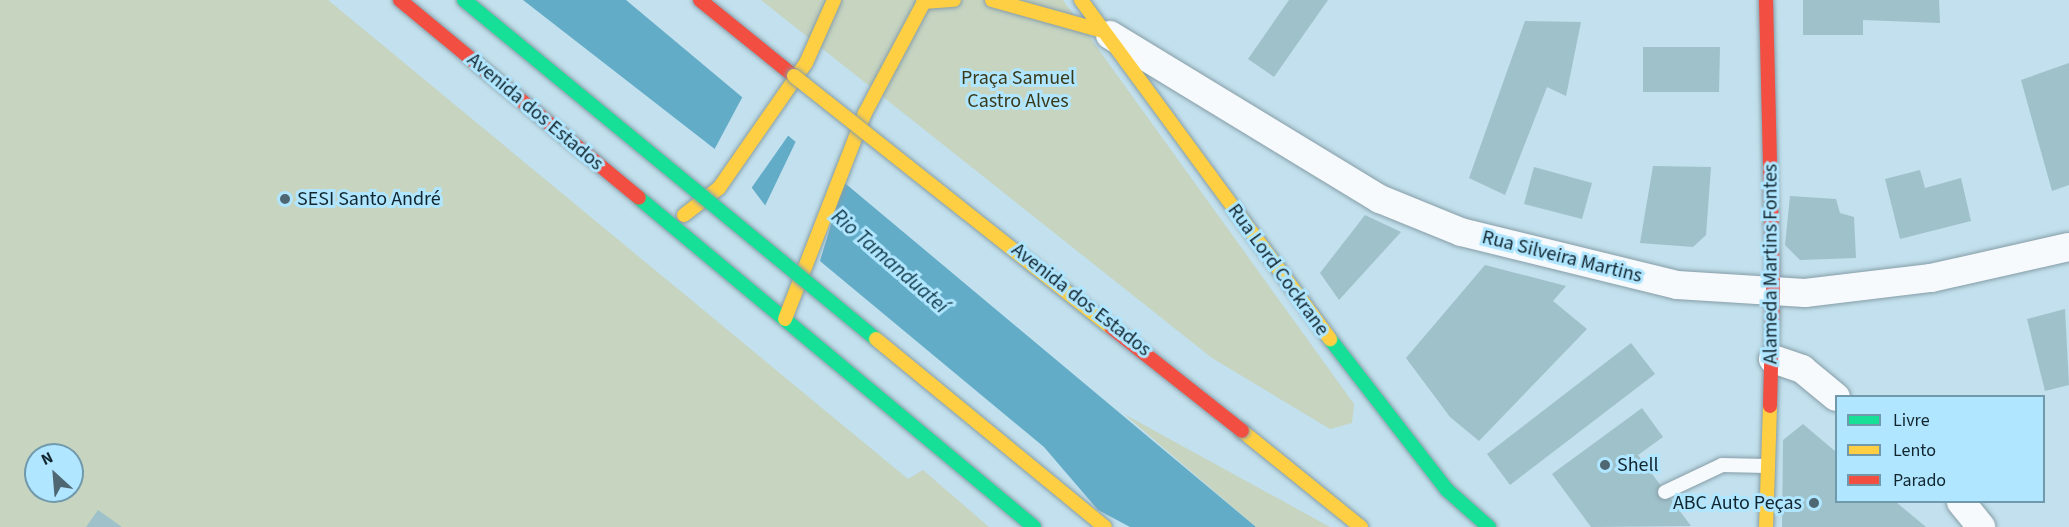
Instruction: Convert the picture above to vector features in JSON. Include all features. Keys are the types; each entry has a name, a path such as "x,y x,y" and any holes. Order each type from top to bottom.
{"main road":[{"name":"Avenida dos Estados","path":"400,0 1034,527"},
{"name":"Avenida dos Estados","path":"464,0 1105,527"},
{"name":"Avenida dos Estados","path":"700,0 1361,527"},
{"path":"670,224 719,188 806,63 834,0"},
{"path":"785,319 865,114 924,1 954,0"},
{"path":"992,0 1103,31"},
{"name":"Rua Lord Cockrane","path":"1081,0 1350,368 1447,490 1489,527"},
{"name":"Alameda Martins Fontes","path":"1766,0 1773,291 1773,359 1766,527"}],"street":[{"name":"Rua Silveira Martins","path":"1103,31 1311,161 1418,216 1489,240 1677,285 1805,293 1919,280 2069,247"},
{"path":"1773,359 1802,369 1835,396"},
{"path":"1963,503 1981,527"}],"lane":[{"path":"1665,492 1722,465 1767,466"}],"green space":[{"name":"SESI Santo André","path":"0,0 328,0 908,479 923,470 989,527 0,527"},
{"name":"Praça Samuel Castro Alves","path":"761,0 1063,0 1354,404 1352,423 1330,429 1212,358"},
{"path":"1124,414 1330,527 1256,527"}],"water":[{"name":"Rio Tamanduateí","path":"523,0 626,0 1256,527 1130,527 1098,510 1044,447 785,232 734,164"}],"pier":[{"path":"744,94 790,133 750,190 713,152"},
{"path":"797,139 845,179 819,264 783,234 764,208"}],"building":[{"path":"1289,0 1328,0 1274,77 1248,59"},
{"path":"1803,0 1939,0 1940,23 1863,20 1863,35 1803,35"},
{"path":"1525,21 1581,22 1566,96 1547,87 1505,195 1469,178"},
{"path":"1643,47 1720,47 1719,92 1643,92"},
{"path":"2069,63 2069,185 2052,191 2021,80"},
{"path":"1653,166 1711,167 1706,235 1693,247 1640,243"},
{"path":"1534,167 1592,183 1582,219 1524,204"},
{"path":"1920,170 1925,188 1961,178 1971,221 1900,239 1885,179"},
{"path":"1790,196 1836,199 1840,213 1854,217 1856,258 1800,260 1785,245"},
{"path":"1365,215 1401,232 1339,300 1320,273"},
{"path":"1485,265 1566,286 1553,301 1587,329 1479,441 1450,417 1406,358"},
{"path":"2065,309 2069,385 2045,391 2027,319"},
{"path":"1631,343 1655,374 1510,485 1487,454"},
{"name":"Shell","path":"1642,408 1663,437 1638,455 1691,526 1591,527 1552,474"},
{"path":"1803,424 1835,451 1835,503 1897,503 1926,527 1782,527 1783,440"},
{"path":"98,510 122,527 86,527"}],"traffic: fast":[{"path":"464,0 876,339"},
{"path":"639,198 1034,527"},
{"path":"1330,339 1447,490 1489,527"}],"traffic: slow":[{"path":"684,215 719,188 806,63 834,0"},
{"path":"785,319 865,113 925,0"},
{"path":"923,2 954,0"},
{"path":"992,0 1103,31"},
{"path":"1081,0 1330,339"},
{"path":"794,76 1111,327"},
{"path":"876,339 1105,527"},
{"path":"1766,527 1770,406"},
{"path":"1242,431 1361,527"}],"traffic: jam":[{"path":"400,0 639,198"},
{"path":"700,0 794,76"},
{"path":"1766,0 1773,291 1770,406"},
{"path":"1111,327 1242,431"}],"place":[{"name":"SESI Santo André","path":"285,199"},
{"name":"Shell","path":"1605,465"},
{"name":"ABC Auto Peças","path":"1814,503"}]}
